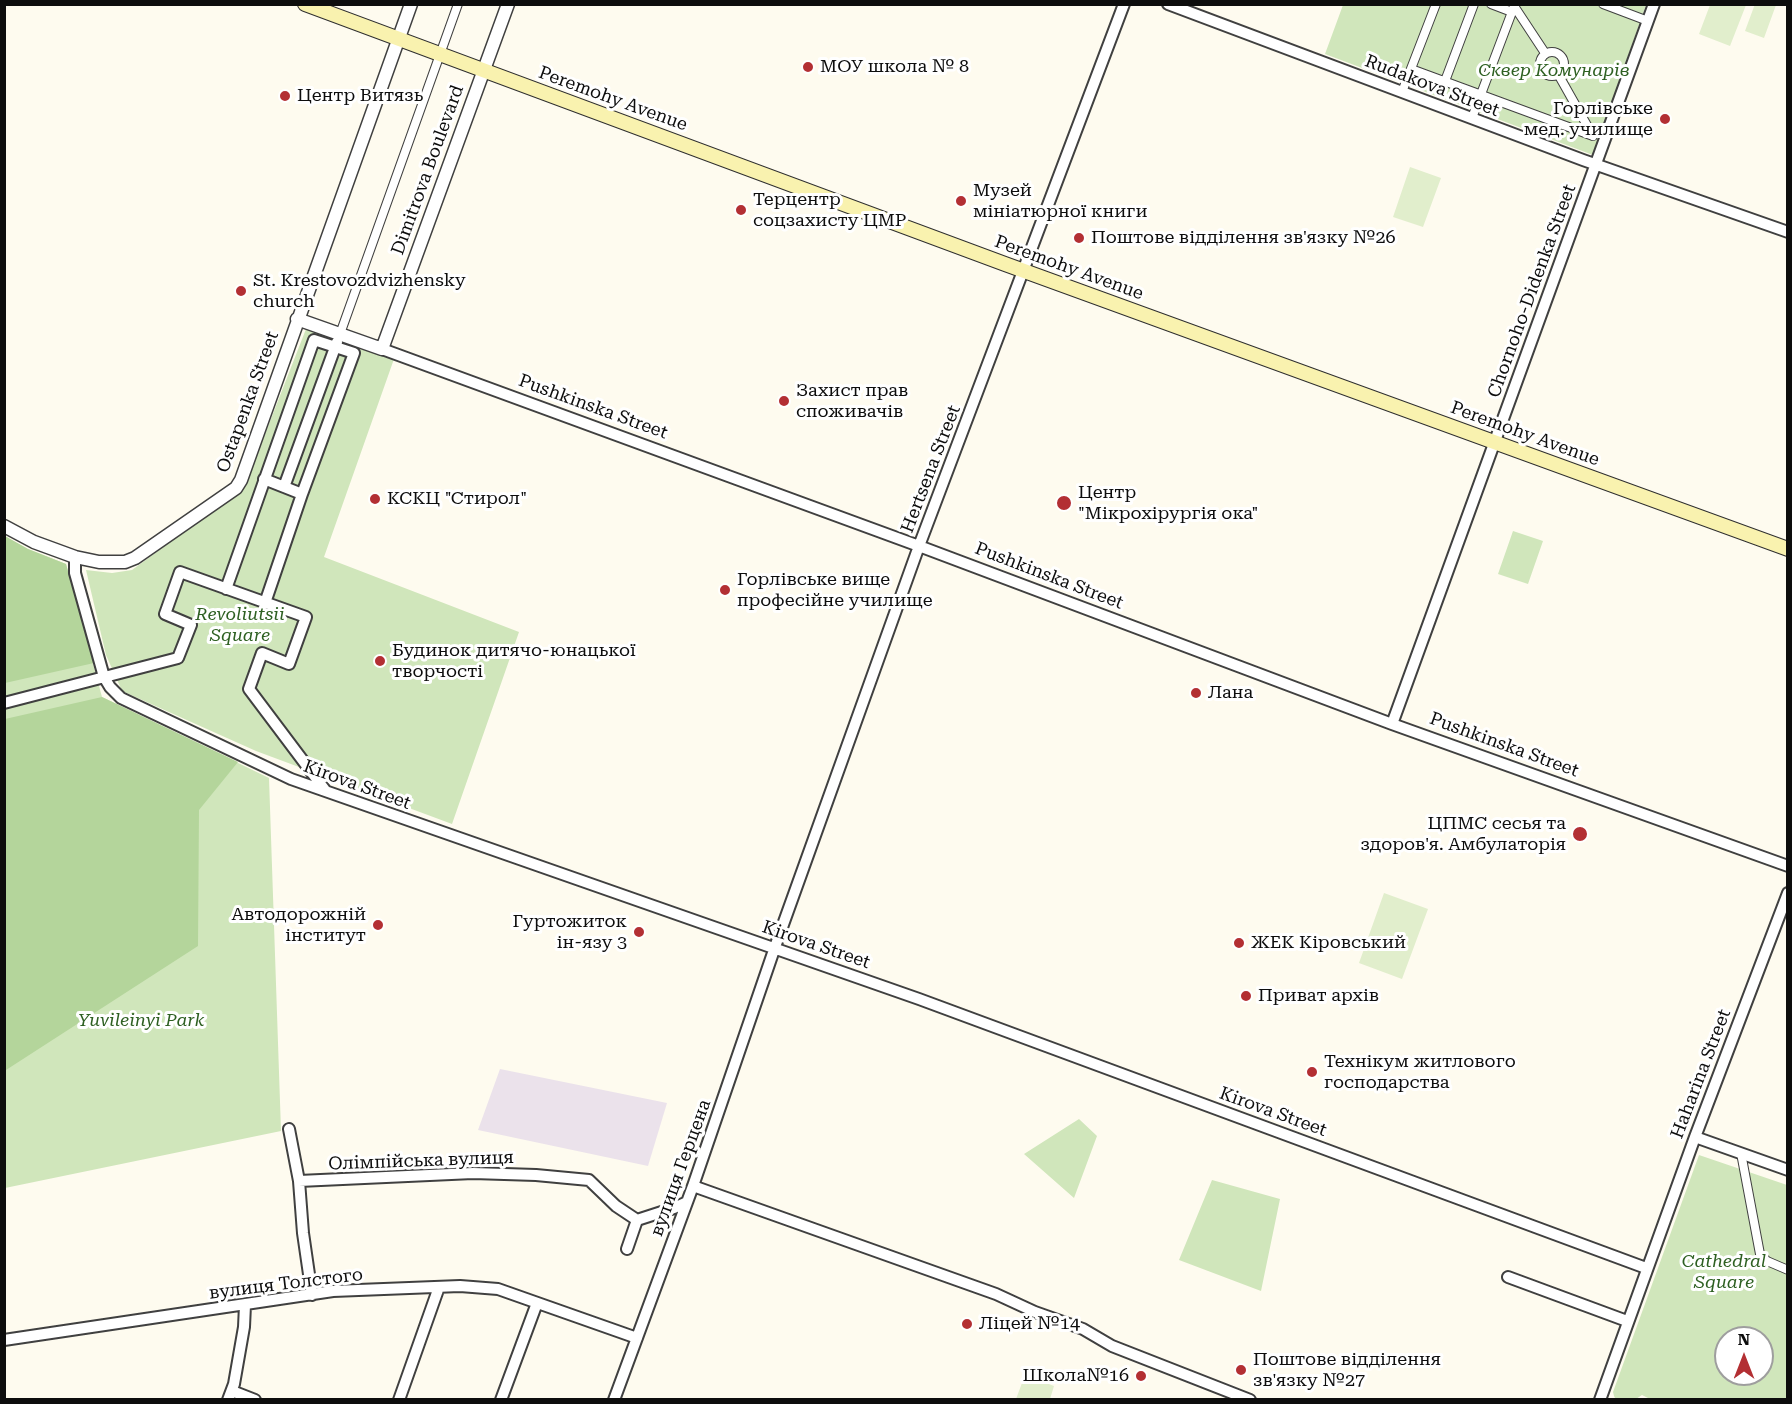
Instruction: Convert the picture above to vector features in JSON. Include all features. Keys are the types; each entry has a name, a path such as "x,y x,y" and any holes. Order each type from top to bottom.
{"main road":[{"name":"Peremohy Avenue","path":"305,4 1023,271 1788,549"}],"street":[{"path":"297,319 411,4"},
{"path":"284,487 458,4"},
{"name":"Dimitrova Boulevard","path":"382,349 508,4"},
{"name":"Hertsena Street","path":"776,947 919,546 1124,4"},
{"name":"Rudakova Street","path":"1168,4 1597,164 1788,232"},
{"path":"1402,92 1436,4"},
{"path":"1445,81 1474,4"},
{"path":"1491,4 1514,8 1545,53"},
{"path":"1603,4 1648,21"},
{"name":"Chornoho-Didenka Street","path":"1392,724 1654,4"},
{"path":"1472,118 1514,8"},
{"path":"1553,51 1562,57 1563,66 1558,74 1546,75 1540,68 1540,60 1545,53 1553,51"},
{"path":"1411,69 1593,136 1558,74"},
{"name":"Pushkinska Street","path":"297,319 919,546 1392,724 1788,866"},
{"name":"Ostapenka Street","path":"4,525 34,542 75,557 99,562 125,562 135,558 236,488 241,480 297,319"},
{"path":"226,589 314,340 354,353 265,603"},
{"path":"264,479 302,494"},
{"name":"Kirova Street","path":"75,557 75,573 104,677 110,687 121,698 291,779 776,947 1646,1268"},
{"path":"4,703 178,658 191,625 165,614 180,572 306,618 289,663 262,653 249,689 326,791"},
{"name":"Haharina Street","path":"1601,1399 1646,1268 1788,893"},
{"name":"вулиця Герцена","path":"614,1400 693,1186 776,947"},
{"path":"289,1129 299,1181 303,1233 312,1294"},
{"path":"1695,1137 1788,1170"},
{"path":"1741,1153 1760,1254 1767,1261 1788,1270"},
{"name":"Олімпійська вулиця","path":"299,1181 473,1173 589,1180 616,1206 637,1220"},
{"path":"693,1186 996,1294 1035,1312 1083,1329 1112,1346 1250,1400"},
{"path":"627,1249 637,1220 674,1209 687,1202"},
{"path":"1508,1277 1627,1321"},
{"name":"вулиця Толстого","path":"4,1340 333,1291 460,1286 498,1289 637,1338"},
{"path":"399,1400 439,1287"},
{"path":"501,1400 537,1303"},
{"path":"245,1305 244,1327 230,1395 255,1400"}],"shaded area":[{"path":"500,1069 667,1103 648,1166 478,1130"}],"green space":[{"path":"1755,4 1776,5 1764,38 1745,31"},
{"name":"Сквер Комунарів","path":"1343,5 1646,5 1593,155 1325,54"},
{"path":"1710,5 1746,5 1730,46 1699,34"},
{"path":"1410,167 1441,178 1423,227 1393,217"},
{"name":"Revoliutsii Square","path":"306,329 394,359 324,557 519,632 452,824 256,751 122,691 106,655 86,570 112,573 132,570 244,488"},
{"path":"1513,531 1543,541 1528,584 1498,574"},
{"name":"Yuvileinyi Park","path":"4,536 28,549 66,564 102,697 269,778 281,1131 5,1188"},
{"path":"5,536 28,549 66,564 94,663 5,683"},
{"path":"102,697 238,762 199,810 198,946 6,1070 5,1074 5,719"},
{"path":"1384,893 1428,909 1402,979 1359,963"},
{"path":"1079,1119 1097,1136 1074,1198 1024,1154"},
{"name":"Cathedral Square","path":"1699,1155 1787,1185 1787,1399 1652,1400 1642,1395 1636,1399 1616,1400 1613,1392"},
{"path":"1212,1180 1280,1199 1261,1291 1179,1260"},
{"path":"1025,1375 1054,1386 1050,1399 1016,1399"}],"place":[{"name":"МОУ школа № 8","path":"808,67"},
{"name":"Центр Витязь","path":"285,96"},
{"name":"Горлівське мед. училище","path":"1665,119"},
{"name":"Музей мініатюрної книги","path":"961,201"},
{"name":"Терцентр соцзахисту ЦМР","path":"741,210"},
{"name":"Поштове відділення зв'язку №26","path":"1079,238"},
{"name":"St. Krestovozdvizhensky church","path":"241,291"},
{"name":"Захист прав споживачів","path":"784,401"},
{"name":"КСКЦ \"Стирол\"","path":"375,499"},
{"name":"Центр \"Мікрохірургія ока\"","path":"1064,503"},
{"name":"Горлівське вище професійне училище","path":"725,590"},
{"name":"Будинок дитячо-юнацької творчості","path":"380,661"},
{"name":"Лана","path":"1196,693"},
{"name":"ЦПМС сесья та здоров'я. Амбулаторія","path":"1580,834"},
{"name":"Автодорожній інститут","path":"378,925"},
{"name":"Гуртожиток ін-язу 3","path":"639,932"},
{"name":"ЖЕК Кіровський","path":"1239,943"},
{"name":"Приват архів","path":"1246,996"},
{"name":"Технікум житлового господарства","path":"1312,1072"},
{"name":"Ліцей №14","path":"967,1324"},
{"name":"Поштове відділення зв'язку №27","path":"1241,1370"},
{"name":"Школа№16","path":"1141,1376"}]}
